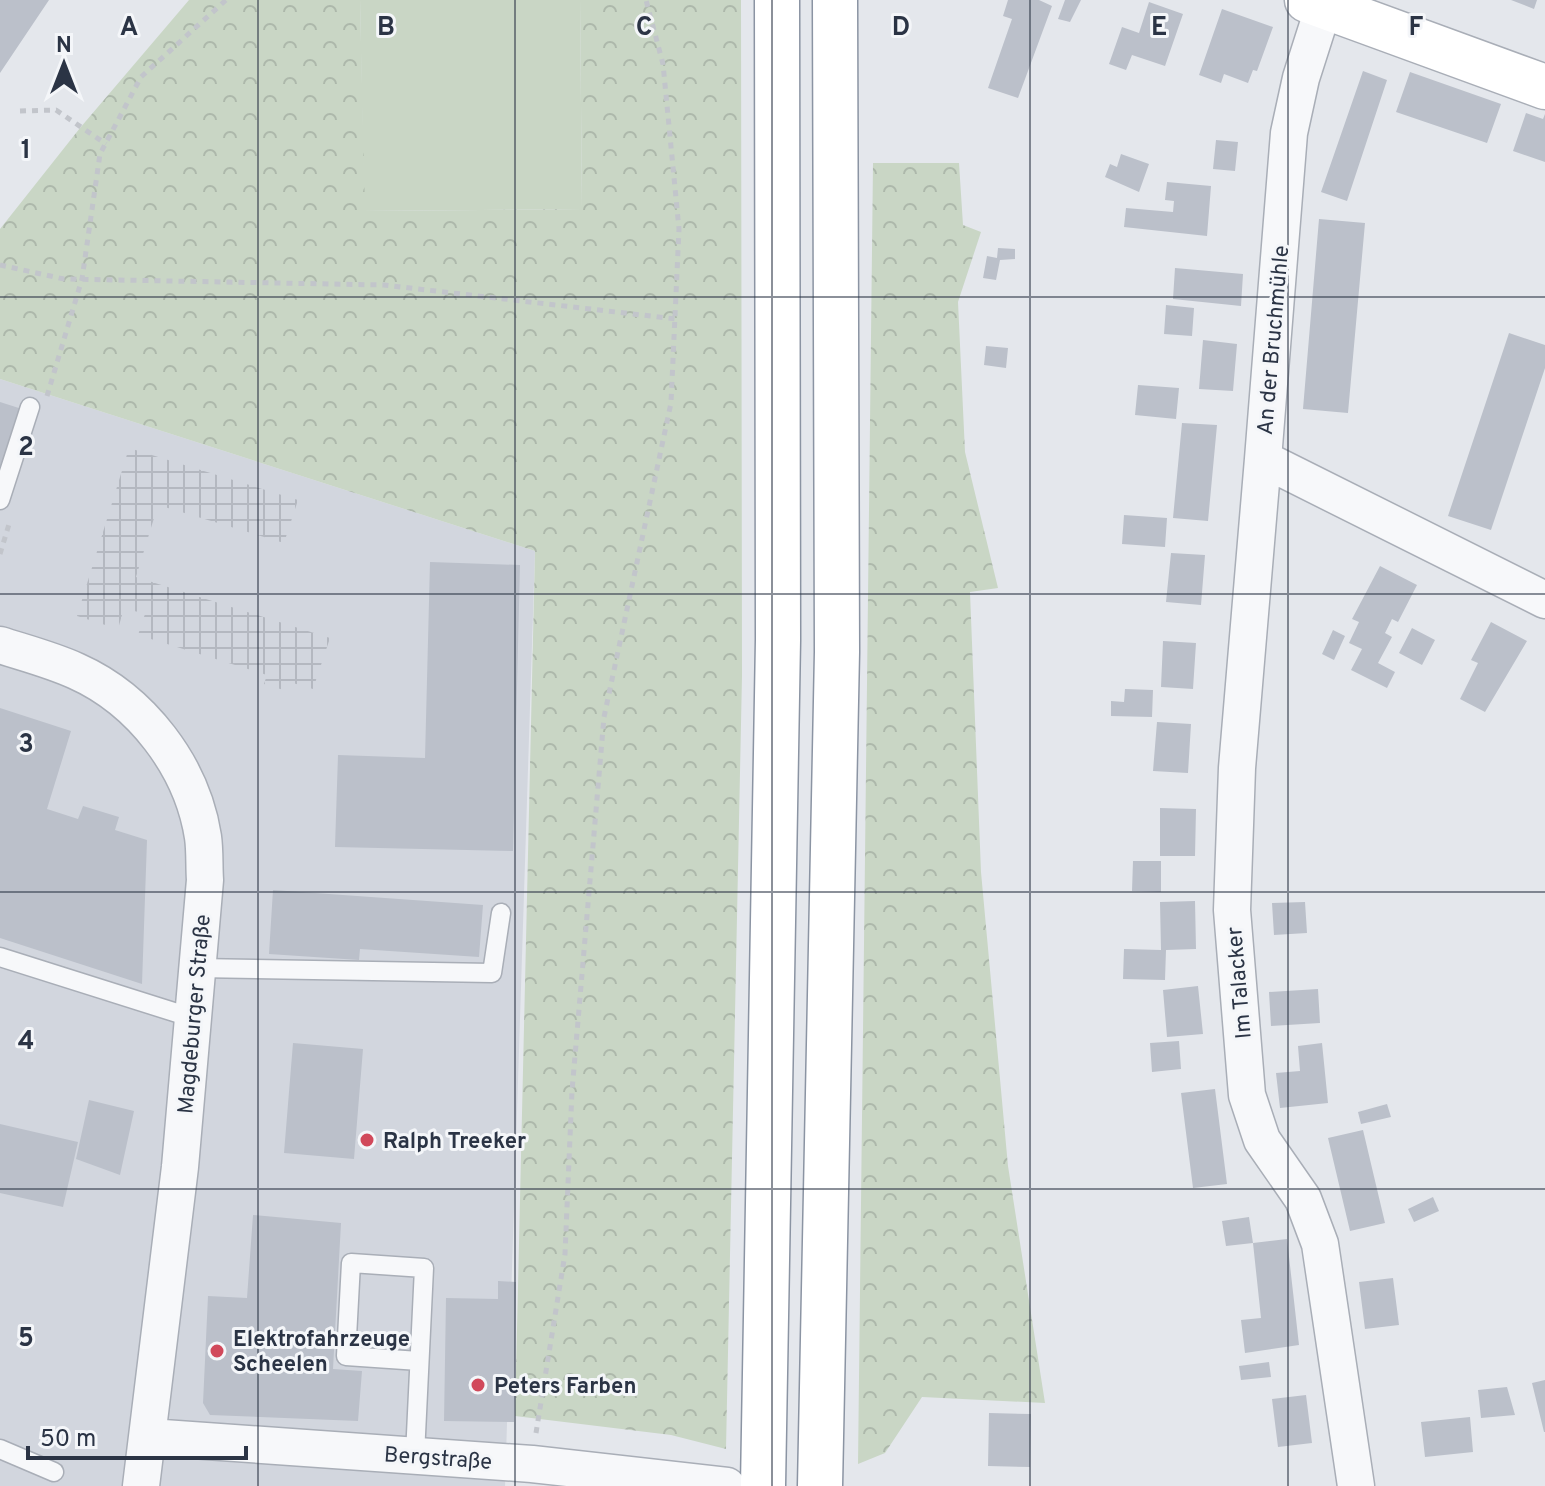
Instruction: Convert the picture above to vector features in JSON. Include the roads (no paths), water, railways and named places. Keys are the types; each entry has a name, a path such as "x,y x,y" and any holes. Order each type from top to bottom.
{"main road":[{"path":"763,1486 778,640 777,0"},
{"path":"820,1486 837,652 835,0"},
{"path":"1316,3 1545,87"}],"street":[{"name":"An der Bruchmühle","path":"1316,3 1289,133 1263,459 1545,600"},
{"name":"Im Talacker","path":"1263,459 1237,768 1232,910 1247,1095 1262,1140 1303,1199 1320,1244 1356,1486"},
{"name":"Magdeburger Straße","path":"0,645 78,671 142,717 170,751 191,794 203,837 205,880 180,1167 141,1486"},
{"name":"Bergstraße","path":"149,1437 532,1464 727,1486"}],"lane":[{"path":"7,504 38,404"},
{"path":"197,968 492,973 501,913"},
{"path":"0,957 193,1018"},
{"path":"415,1455 424,1268 351,1263 346,1356 419,1361"},
{"path":"0,1449 54,1472"}],"place":[{"name":"Ralph Treeker","path":"367,1140"},
{"name":"Elektrofahrzeuge Scheelen","path":"217,1351"},
{"name":"Peters Farben","path":"478,1385"}]}
